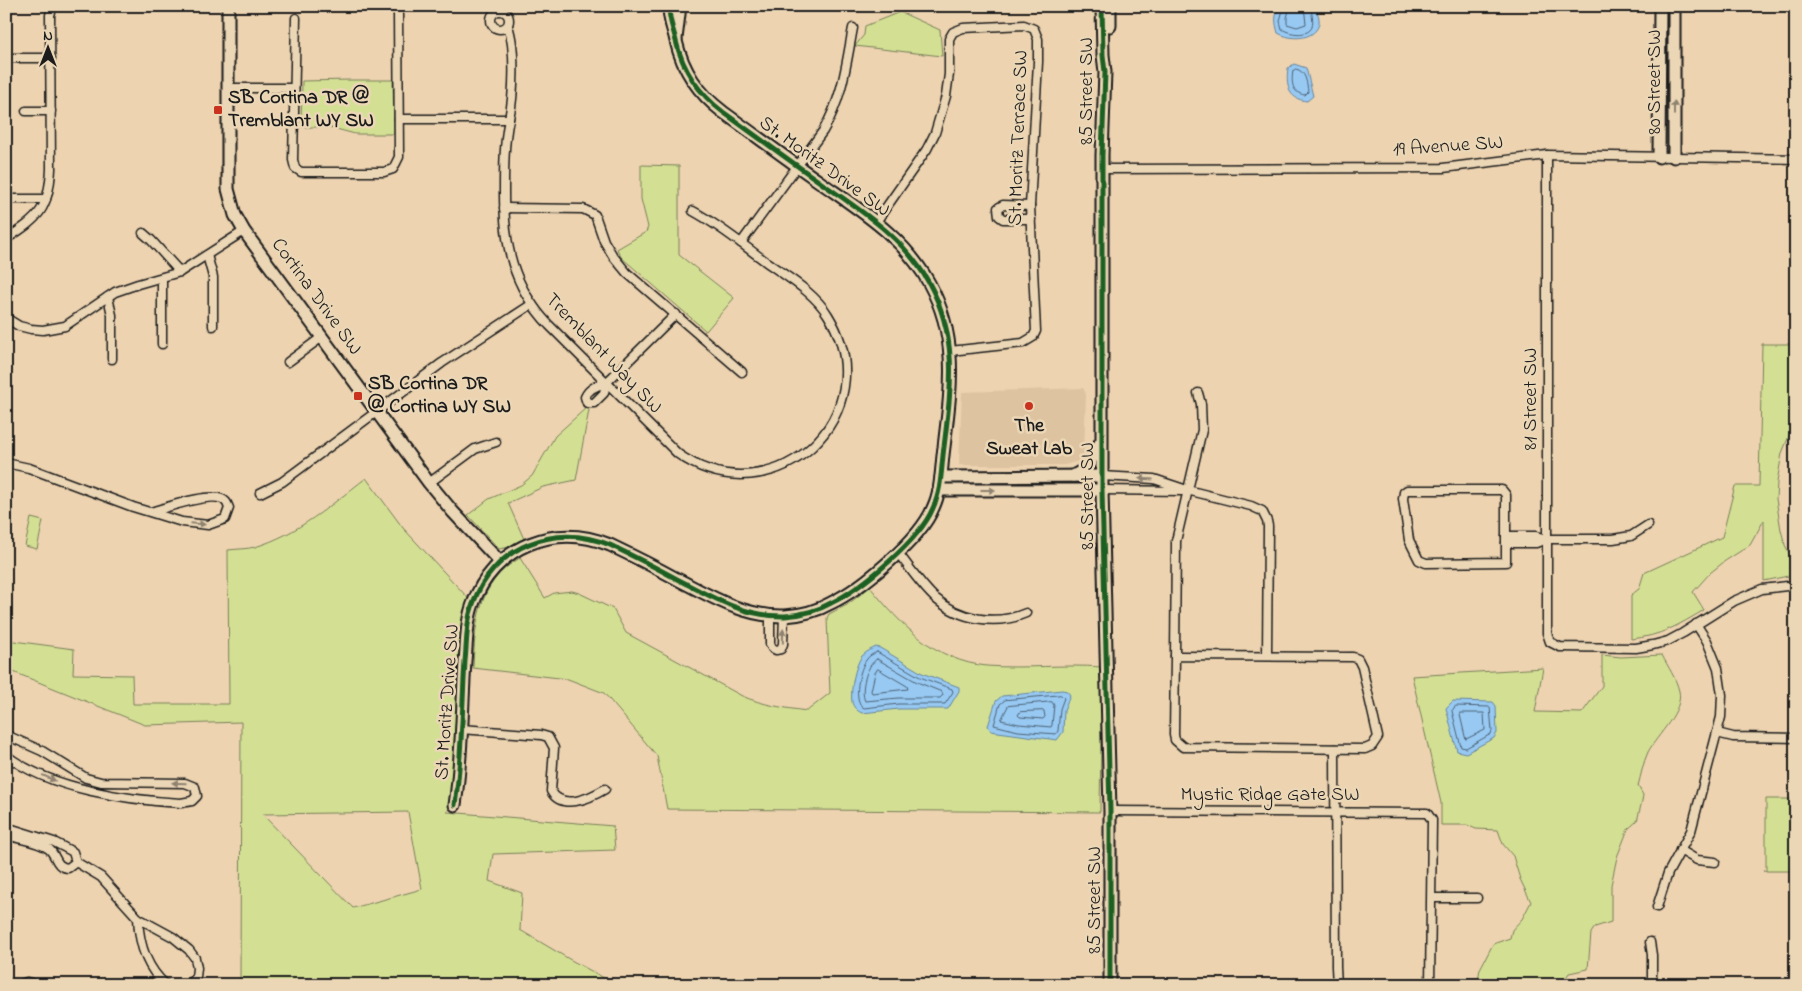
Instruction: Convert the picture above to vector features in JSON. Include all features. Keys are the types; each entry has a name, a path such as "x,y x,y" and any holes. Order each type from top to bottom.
{"street":[{"path":"6,239 28,225 41,210 50,185 50,14 53,6"},
{"name":"Cortina Drive SW","path":"228,6 228,189 235,215 244,231 430,483 453,512 500,562"},
{"name":"St. Moritz Drive SW","path":"455,805 469,617 480,587 500,562 525,546 541,540 564,536 591,538 610,544 729,605 747,612 770,616 805,613 830,604 844,596 911,542 933,509 939,490 952,373 946,328 929,283 903,246 876,222 702,95 686,71 677,47 670,23 669,6"},
{"name":"St. Moritz Drive SW","path":"676,39 680,6"},
{"name":"85 Street SW","path":"1102,6 1105,72 1102,169 1102,490 1110,810 1110,985"},
{"name":"85 Street SW","path":"1105,72 1109,55 1110,6"},
{"name":"80 Street SW","path":"1659,157 1660,6"},
{"name":"80 Street SW","path":"1674,6 1674,157"},
{"path":"296,18 293,164 299,172 388,172 396,166 399,158 398,12"},
{"name":"St. Moritz Terrace SW","path":"876,222 927,149 935,134 944,109 948,86 949,39 953,32 963,28 1024,25 1032,28 1037,34 1038,62 1030,206 1035,312 1034,334 1031,339 1023,342 950,351"},
{"name":"Tremblant Way SW","path":"508,26 512,38 512,96 504,156 504,222 509,255 522,289 543,318 678,454 700,467 714,472 741,475 768,472 797,459 813,447 830,424 841,398 845,370 840,340 829,316 817,300 741,243 693,211"},
{"path":"741,243 823,131 833,114 842,88 853,28"},
{"path":"10,58 51,58"},
{"path":"1660,72 1674,71"},
{"path":"228,88 294,88"},
{"path":"26,111 51,111"},
{"path":"399,119 509,119"},
{"name":"19 Avenue SW","path":"1102,169 1443,168 1547,155 1796,159"},
{"name":"81 Street SW","path":"1547,155 1547,633 1550,642 1560,647 1636,648 1653,646 1668,641 1696,624"},
{"path":"6,198 46,199"},
{"path":"1030,206 1003,205 998,208 999,216 1003,218 1030,219"},
{"path":"504,208 583,209 592,212 604,241 620,265 742,372"},
{"path":"6,318 30,330 57,329 72,323 108,297 138,284 180,272 244,231"},
{"path":"144,233 180,272"},
{"path":"207,255 213,277 213,326"},
{"path":"162,278 162,344"},
{"path":"108,297 112,315 112,360"},
{"path":"260,493 282,482 442,363 532,304"},
{"path":"606,382 676,314"},
{"path":"288,362 322,337"},
{"path":"1175,656 1349,657 1358,659 1361,662 1378,737 1368,748 1335,749 1187,748 1180,746 1175,740 1174,735 1176,541 1202,430 1198,393"},
{"path":"1072,477 1087,468 1102,440"},
{"path":"430,483 475,449 496,442"},
{"path":"6,463 29,468 151,512 182,522 208,525 225,519 229,508 223,499 212,497 151,512"},
{"path":"941,476 1102,476 1154,479 1187,490 1251,506 1262,511 1268,526 1267,656"},
{"path":"939,490 1187,490"},
{"path":"1407,490 1502,490 1506,495 1506,540 1506,562 1423,562 1419,560 1409,540 1402,496 1407,490"},
{"path":"1506,540 1536,536 1547,539 1622,538 1631,536 1648,525"},
{"path":"898,553 936,598 963,614 994,621 1026,613"},
{"path":"1658,907 1666,877 1691,831 1722,707 1720,676 1710,647 1696,624 1727,604 1762,589 1796,585"},
{"path":"770,616 770,644 776,650 781,648 783,644 784,616"},
{"path":"461,730 548,737 554,748 552,791 558,800 566,802 583,799 605,789"},
{"path":"1717,733 1733,737 1796,738"},
{"path":"6,734 42,751 86,778 101,782 184,783 193,785 197,794 192,801 181,803 93,792 55,780 23,766 6,755"},
{"path":"1335,749 1337,985"},
{"name":"Mystic Ridge Gate SW","path":"1110,810 1423,812 1430,815 1432,820 1432,898"},
{"path":"6,827 61,844 73,852 76,862 101,877 138,918 182,943 195,958 197,968 196,976 188,985"},
{"path":"6,835 46,847 52,852 56,862 62,868 68,868 76,862"},
{"path":"1680,850 1697,860 1715,862"},
{"path":"1430,985 1432,898 1476,898"},
{"path":"138,918 140,937 146,957 152,970 166,985"},
{"path":"1650,942 1652,985"},
{"path":"6,981 9,985"},
{"path":"19,985 27,982 37,985"}],"shaded area":[{"path":"1083,388 1086,394 1084,453 1082,458 1076,462 1064,465 959,465 962,392"}],"green space":[{"path":"900,12 940,30 942,56 855,46 864,35 865,26"},
{"path":"393,80 394,134 355,134 329,127 301,127 302,81"},
{"path":"641,165 679,166 679,255 734,298 706,331 621,257 617,249 646,232 648,227 641,199"},
{"path":"1762,344 1796,344 1796,419 1782,453 1776,499 1785,545 1796,567 1796,572 1788,576 1764,581 1764,520 1750,545 1710,573 1693,592 1704,610 1678,625 1661,632 1642,638 1631,639 1631,595 1639,589 1644,573 1722,537 1735,486 1759,486"},
{"path":"586,408 589,410 576,480 543,487 508,503 524,539 510,547 499,549 468,515 489,499 521,485 532,476 555,436"},
{"path":"366,478 403,528 469,599 460,656 450,806 447,812 613,826 615,850 493,854 489,881 522,893 520,930 617,985 240,985 241,722 145,725 6,669 6,640 74,649 73,674 132,675 133,704 229,704 228,550 255,547 286,535 314,518","holes":["408,812 422,889 353,908 262,814"]},
{"path":"31,518 43,521 37,549 25,546"},
{"path":"520,558 545,598 554,593 572,591 579,593 613,609 626,633 742,696 758,702 782,707 807,711 830,693 827,618 829,614 847,605 870,587 894,615 921,639 935,649 968,663 1016,667 1102,667 1100,812 667,809 657,756 604,693 568,679 473,668 475,636 481,606 495,579"},
{"path":"1602,655 1621,657 1662,655 1679,691 1678,707 1669,723 1652,745 1643,765 1638,786 1643,795 1637,821 1628,829 1617,857 1611,885 1611,922 1595,927 1591,933 1588,969 1569,973 1561,985 1477,985 1480,969 1493,944 1510,938 1512,930 1522,919 1531,902 1520,879 1513,856 1503,844 1498,830 1476,829 1467,825 1441,825 1441,803 1412,676 1543,668 1535,712 1582,713 1602,686"},
{"path":"1766,799 1796,799 1796,871 1766,871"}],"water":[{"path":"1280,6 1314,6 1319,24 1316,30 1311,34 1295,38 1278,33 1276,19"},
{"path":"1294,64 1306,68 1313,96 1307,101 1295,97 1289,90 1287,80 1288,68"},
{"path":"876,647 922,673 959,687 959,691 948,709 899,709 862,713 857,710 854,707 852,697 855,671 862,656"},
{"path":"1067,691 1070,695 1064,710 1063,732 1057,740 991,731 988,726 996,701 1002,696"},
{"path":"1453,701 1493,702 1496,706 1497,733 1494,738 1466,753 1457,751 1446,708"}],"cycle path":[{"path":"455,805 469,618 482,585 494,568 510,554 529,544 549,538 570,536 600,541 729,605 756,613 785,616 797,615 826,606 844,596 889,562 916,534 926,521 936,501 941,478 949,404 950,364 945,324 939,303 929,283 907,252 880,226 723,112 706,97 687,72 670,20 669,6"},
{"path":"1102,6 1105,72 1102,155 1102,490 1110,811 1110,985"}],"place":[{"name":"SB Cortina DR @ Tremblant WY SW","path":"218,110"},
{"name":"SB Cortina DR @ Cortina WY SW","path":"358,396"},
{"name":"The Sweat Lab","path":"1029,406"}]}
